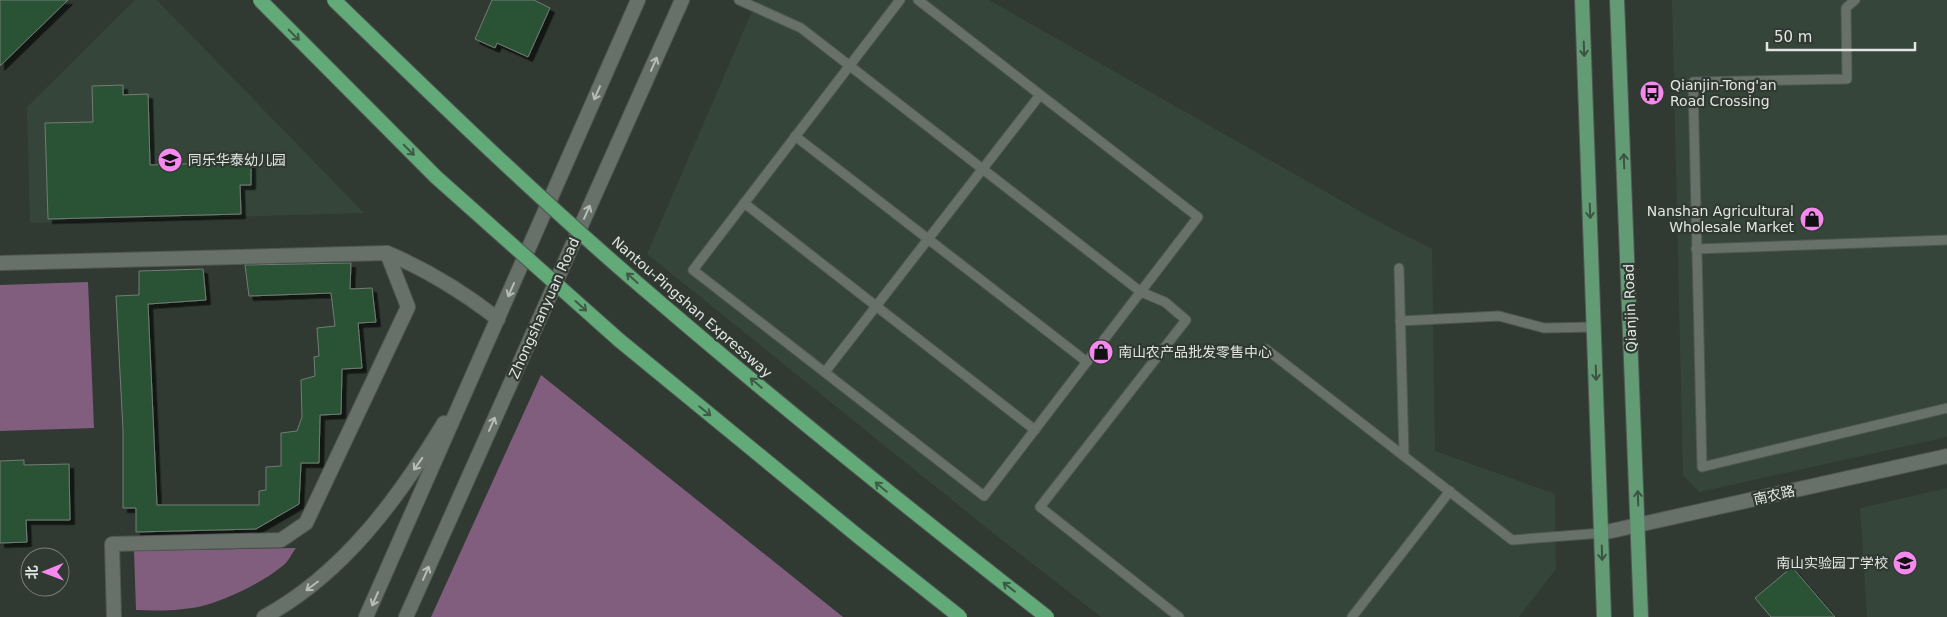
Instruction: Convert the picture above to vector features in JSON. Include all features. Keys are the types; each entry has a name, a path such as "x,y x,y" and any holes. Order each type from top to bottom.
{"highway":[{"path":"260,0 436,177 619,340 859,537 960,617"},
{"name":"Nantou-Pingshan Expressway","path":"334,0 466,129 656,300 892,496 1047,617"}],"main road":[{"path":"366,617 638,0"},
{"name":"Zhongshanyuan Road","path":"406,617 682,0"},
{"path":"1582,0 1604,617"},
{"name":"Qianjin Road","path":"1618,3 1641,617"},
{"path":"0,263 387,253 434,275 456,288 498,319"},
{"path":"114,617 112,544 281,540 306,523 408,307 387,253"},
{"path":"264,617 287,604 341,562 419,463 472,378"},
{"name":"南农路","path":"1602,533 1947,456"}],"lane":[{"path":"739,0 801,28 1141,292 1165,302 1186,320 1040,508 1179,617"},
{"path":"900,0 692,270 984,496 1198,217 918,0"},
{"path":"1855,0 1846,8 1847,79 1693,82 1702,466 1947,408"},
{"path":"825,372 1040,95"},
{"path":"795,136 1086,362"},
{"path":"744,203 1035,430"},
{"path":"1696,249 1947,240"},
{"path":"1399,268 1404,456"},
{"path":"1400,321 1499,316 1544,328 1594,327"},
{"path":"1266,349 1512,540 1602,533"},
{"path":"1352,617 1450,491"}],"shaded area":[{"name":"同乐华泰幼儿园","path":"135,0 157,0 364,213 30,223 27,107"},
{"name":"南山农产品批发零售中心","path":"757,0 989,0 1370,217 1432,249 1435,451 1555,494 1556,569 1519,617 1101,617 993,533 647,254"},
{"name":"Nanshan Agricultural Wholesale Market","path":"1672,0 1947,0 1947,437 1699,492 1683,475"},
{"path":"88,282 94,428 0,431 0,285"},
{"path":"541,375 843,617 431,617"},
{"name":"南山实验园丁学校","path":"1947,488 1947,617 1867,617 1860,508"},
{"path":"296,548 286,562 277,570 258,583 226,598 206,605 189,608 136,610 134,551"}],"building":[{"path":"0,0 68,0 0,66"},
{"path":"492,0 534,0 550,8 528,57 497,43 495,48 475,39"},
{"path":"123,85 123,95 148,94 150,165 251,162 251,185 240,185 241,214 48,219 45,123 93,122 92,86"},
{"path":"351,263 350,289 372,288 376,322 358,323 362,368 342,369 341,414 320,415 319,463 301,463 299,504 256,529 136,532 136,508 123,508 123,430 116,296 139,295 139,271 203,269 206,300 148,304 157,505 259,505 259,491 266,490 266,467 281,466 281,433 297,431 302,417 301,380 315,376 314,357 319,356 317,328 335,326 331,293 249,296 245,265"},
{"path":"24,460 24,465 69,464 70,520 26,520 27,542 0,543 0,461"},
{"path":"1792,567 1835,617 1771,617 1755,598"}],"place":[{"name":"Qianjin-Tong'an Road Crossing","path":"1652,93"},
{"name":"同乐华泰幼儿园","path":"170,160"},
{"name":"Nanshan Agricultural Wholesale Market","path":"1812,219"},
{"name":"南山农产品批发零售中心","path":"1101,352"},
{"name":"南山实验园丁学校","path":"1905,563"}]}
